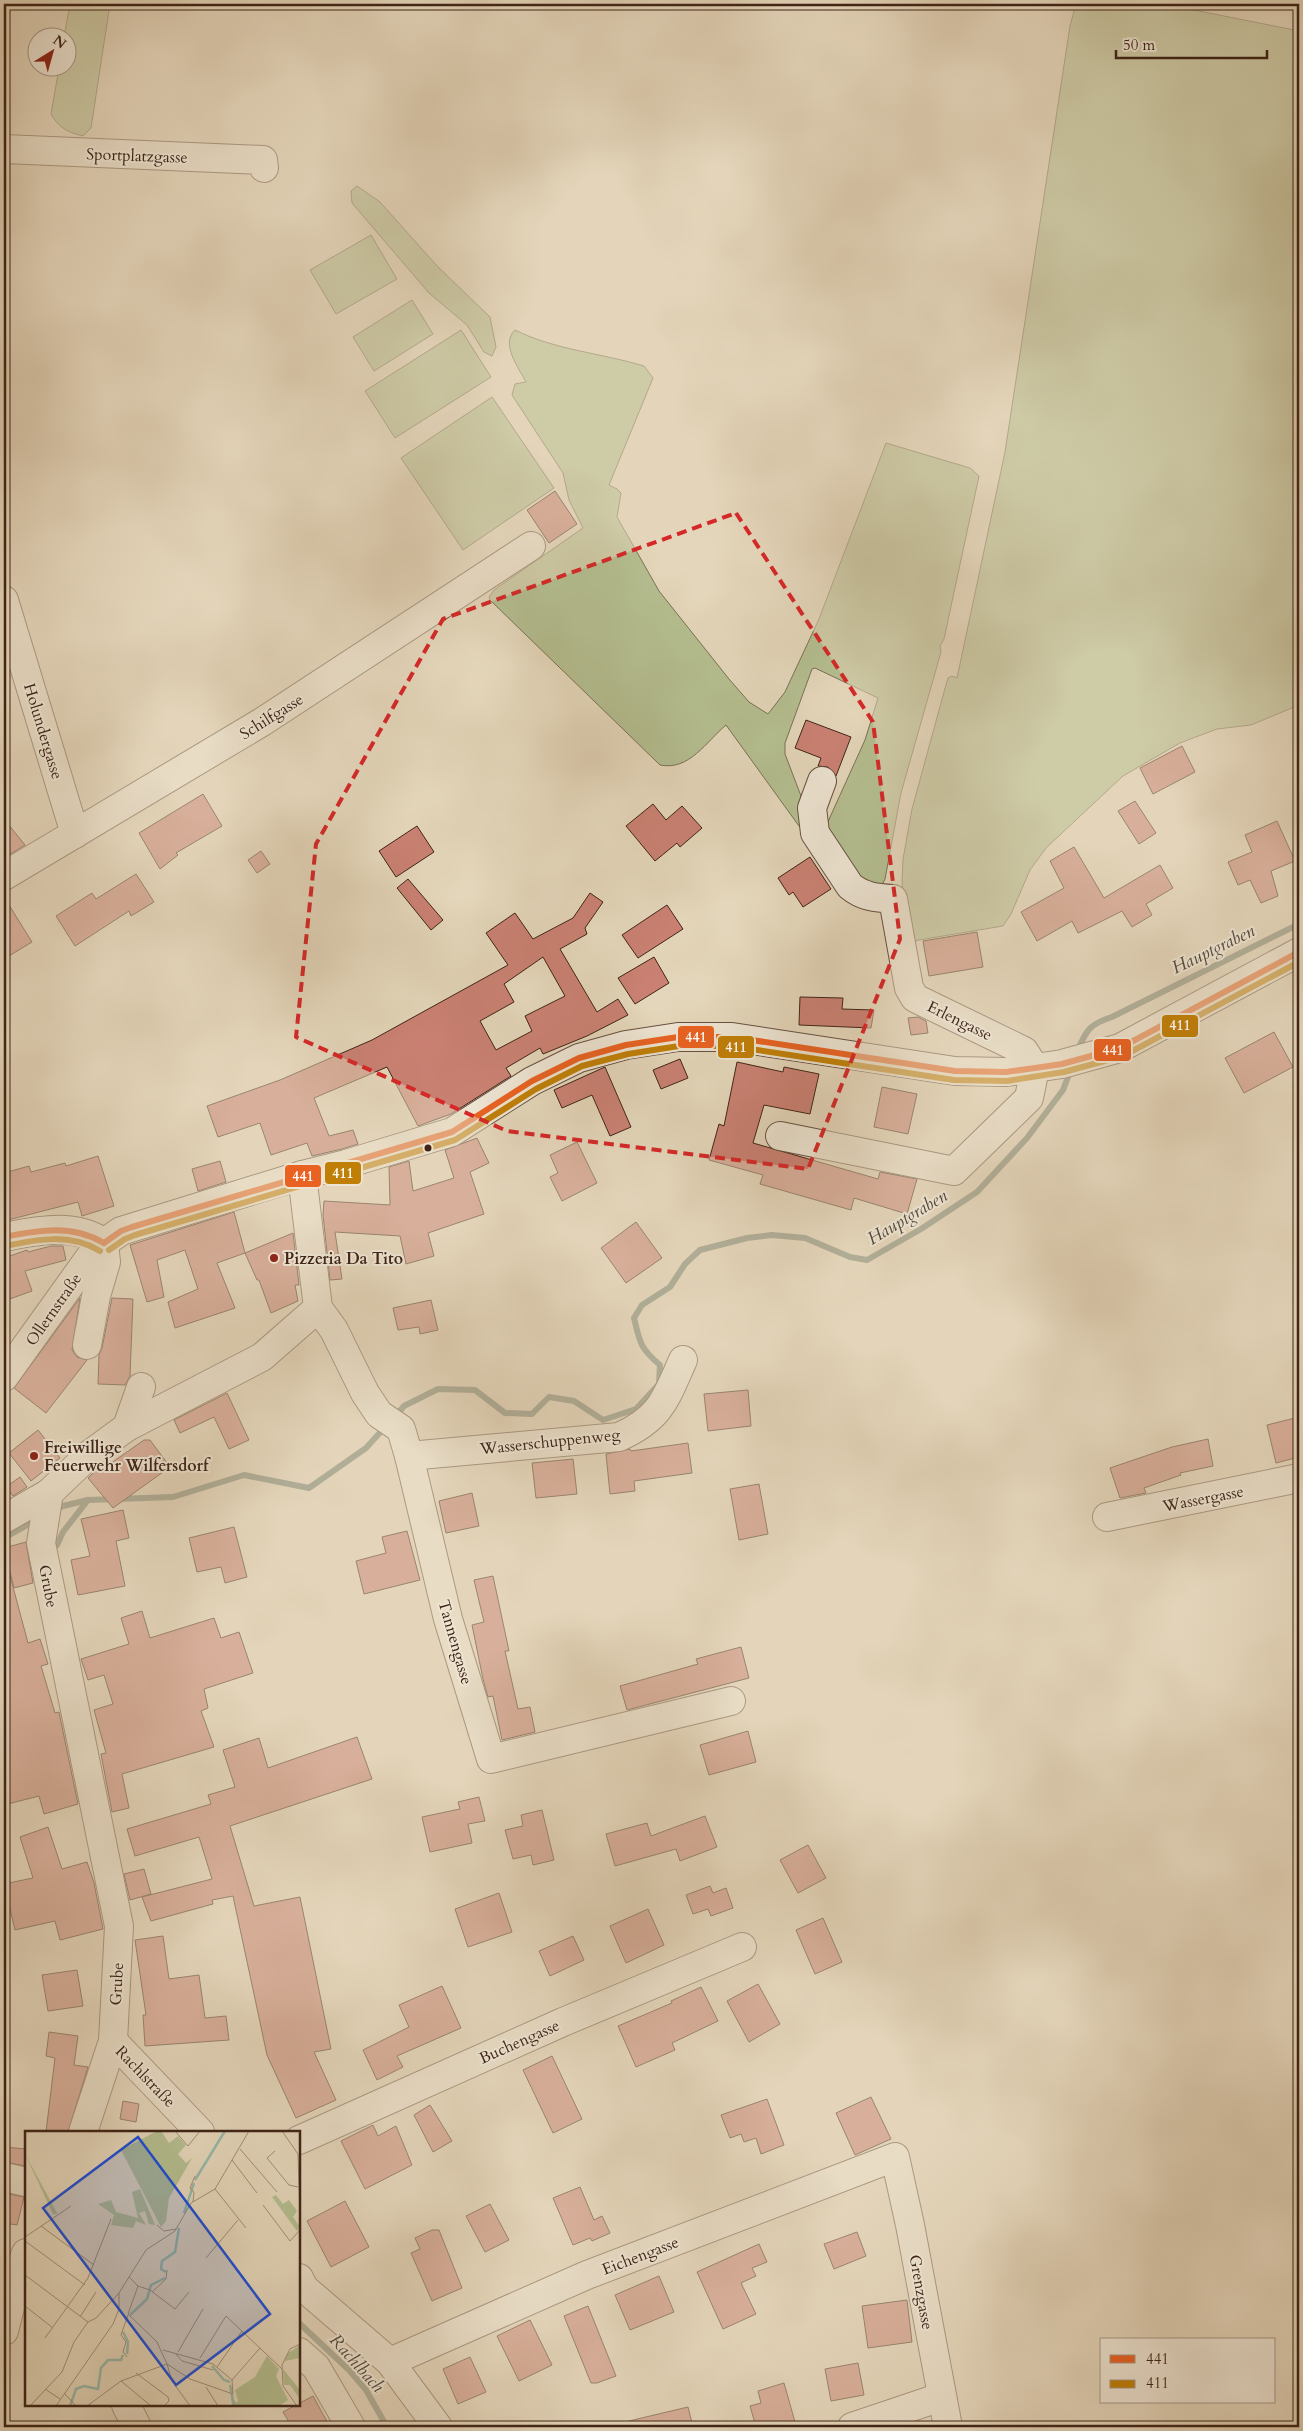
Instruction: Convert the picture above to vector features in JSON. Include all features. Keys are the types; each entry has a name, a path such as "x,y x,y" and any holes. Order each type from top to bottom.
{"street":[{"name":"Sportplatzgasse","path":"4,149 263,160 264,168"},
{"name":"Schilfgasse","path":"4,876 262,722 531,546"},
{"name":"Holundergasse","path":"4,600 75,834"},
{"name":"Erlengasse","path":"822,781 812,808 815,833 850,886 872,898 893,900 909,988 915,998 1024,1051 1035,1068"},
{"name":"Ollernstraße","path":"4,1377 90,1257 104,1242 121,1231 302,1175 346,1164 452,1132 532,1081 579,1058 626,1045 678,1037 732,1037 955,1071 1006,1072 1035,1068 1062,1064 1107,1051 1299,952"},
{"path":"780,1136 954,1171 1029,1098 1035,1068"},
{"path":"4,1519 48,1500 90,1454 127,1427 262,1356 318,1308 302,1175"},
{"path":"4,1237 32,1232 69,1230 86,1233 104,1242 106,1262 96,1296 87,1345"},
{"name":"Tannengasse","path":"318,1308 334,1330 365,1393 390,1422 409,1456 448,1619 491,1760 731,1701"},
{"name":"Wasserschuppenweg","path":"409,1456 618,1436 638,1428 663,1405 683,1360"},
{"path":"127,1427 141,1387"},
{"name":"Wassergasse","path":"1106,1517 1299,1478"},
{"name":"Grube","path":"48,1500 40,1543 119,1926 113,2042 83,2131"},
{"name":"Buchengasse","path":"300,2140 562,2022 742,1947"},
{"name":"Rachlstraße","path":"113,2042 199,2131"},
{"name":"Eichengasse","path":"390,2362 587,2275 895,2157"},
{"name":"Grenzgasse","path":"895,2157 910,2225 948,2427"},
{"path":"4,2177 25,2182"},
{"path":"4,2331 25,2256"},
{"path":"300,2280 304,2288 390,2362 438,2427"},
{"path":"300,2353 316,2367 350,2427"},
{"path":"852,2427 941,2397"},
{"path":"126,2406 137,2427"}],"highlighted area":[{"path":"736,513 873,722 900,939 808,1169 507,1131 296,1037 316,844 443,619"}],"green space":[{"path":"70,4 110,4 91,128 83,136 64,129 51,114 57,78 78,78 78,28 66,28"},
{"path":"1076,4 1164,4 1299,31 1299,705 1251,725 1217,729 1180,743 1123,776 1046,848 1030,870 1011,914 1003,926 913,941 902,884 903,859 912,809 948,678 952,676 957,678 1005,452 1070,26"},
{"path":"357,186 380,202 437,266 490,317 496,347 492,356 484,352 467,325 429,293 352,203 351,191"},
{"path":"371,235 397,279 336,314 310,270"},
{"path":"412,300 433,334 374,371 353,337"},
{"path":"461,330 491,377 395,438 365,391"},
{"path":"515,330 562,347 644,366 653,378 609,485 621,493 617,517 659,591 749,702 768,714 785,692 819,619 886,443 970,468 979,476 944,639 940,646 941,652 901,793 885,879 880,889 859,883 826,826 865,740 878,698 815,668 812,669 785,743 785,754 801,796 803,827 799,826 726,725 696,754 680,764 660,765 490,600 489,597 494,590 583,528 569,500 563,473 512,395 515,384 526,382 515,363 510,349 509,342"},
{"path":"492,397 554,488 463,550 401,458"}],"building":[{"path":"555,491 577,524 549,543 527,510"},
{"path":"806,720 851,737 836,776 828,767 818,766 821,758 795,748"},
{"path":"1182,746 1195,772 1153,794 1140,768"},
{"path":"203,794 222,826 176,853 178,855 160,869 139,833"},
{"path":"1135,801 1156,833 1139,844 1118,811"},
{"path":"653,804 666,820 682,806 702,828 680,847 677,843 655,861 626,826"},
{"path":"4,819 25,845 4,858"},
{"path":"1277,821 1295,861 1271,871 1278,896 1261,903 1250,880 1238,885 1228,862 1252,852 1245,835"},
{"path":"417,826 434,852 396,877 379,851"},
{"path":"1074,847 1104,898 1160,865 1173,888 1146,904 1152,915 1132,927 1122,911 1078,933 1072,921 1037,941 1021,912 1064,888 1050,861"},
{"path":"261,851 270,864 257,873 248,860"},
{"path":"810,857 831,889 803,907 793,892 789,895 778,878"},
{"path":"136,874 154,902 131,916 129,911 75,946 56,916 92,893 96,899"},
{"path":"408,879 443,920 431,930 397,888"},
{"path":"590,893 603,902 585,928 587,934 560,949 597,1012 618,999 628,1015 587,1036 543,1054 540,1048 506,1068 511,1076 451,1114 418,1126 387,1067 314,1098 329,1136 353,1130 358,1144 342,1149 312,1156 307,1143 271,1155 260,1123 218,1137 207,1106 280,1080 372,1040 508,965 486,933 515,913 533,939 573,918","holes":["543,957 565,996 525,1016 532,1031 496,1050 480,1021 514,1002 504,984"]},
{"path":"4,897 32,942 4,959"},
{"path":"667,905 683,929 638,958 622,935"},
{"path":"977,932 983,967 929,976 923,941"},
{"path":"654,957 669,983 635,1004 618,978"},
{"path":"800,997 843,998 842,1009 874,1010 871,1028 799,1025"},
{"path":"918,1017 926,1021 928,1033 911,1035 908,1018"},
{"path":"1274,1032 1293,1067 1244,1093 1225,1058"},
{"path":"680,1059 688,1078 661,1089 653,1070"},
{"path":"737,1062 783,1072 784,1067 819,1074 810,1114 764,1105 753,1143 878,1179 880,1172 917,1179 907,1214 854,1198 851,1210 760,1184 763,1175 709,1160 719,1124 724,1126"},
{"path":"605,1067 631,1127 610,1136 592,1095 562,1108 554,1090"},
{"path":"882,1087 917,1094 908,1134 874,1127"},
{"path":"477,1138 489,1163 470,1172 484,1214 428,1233 434,1256 406,1264 400,1236 335,1232 342,1279 330,1280 323,1215 324,1201 390,1205 389,1167 409,1161 413,1191 454,1178 445,1150"},
{"path":"577,1142 597,1183 562,1201 550,1177 558,1173 550,1155"},
{"path":"98,1156 114,1206 82,1216 78,1202 4,1221 4,1173 29,1166 31,1172 65,1163 66,1166"},
{"path":"220,1161 226,1182 198,1191 192,1169"},
{"path":"234,1212 245,1253 217,1263 235,1308 175,1328 168,1302 198,1289 185,1250 157,1260 164,1297 147,1302 130,1245"},
{"path":"636,1222 662,1258 626,1283 601,1248"},
{"path":"293,1233 299,1285 295,1285 298,1301 271,1313 259,1280 257,1280 245,1253"},
{"path":"51,1246 63,1246 66,1260 25,1271 32,1291 4,1301 4,1258 27,1250 28,1252"},
{"path":"80,1298 72,1350 77,1357 87,1360 46,1413 14,1388"},
{"path":"112,1298 133,1299 130,1376 125,1385 98,1384 99,1355"},
{"path":"431,1300 438,1330 420,1334 419,1327 398,1330 393,1308"},
{"path":"748,1390 751,1426 708,1431 704,1394"},
{"path":"227,1393 249,1440 229,1449 214,1417 180,1433 174,1420"},
{"path":"1299,1417 1299,1457 1276,1463 1267,1425"},
{"name":"Freiwillige Feuerwehr Wilfersdorf","path":"38,1430 60,1458 31,1481 9,1453"},
{"path":"1208,1439 1213,1466 1180,1473 1181,1475 1144,1488 1146,1493 1120,1498 1110,1468 1172,1447"},
{"path":"144,1440 150,1440 170,1467 113,1508 88,1478 104,1463 107,1466"},
{"path":"688,1443 692,1473 634,1481 635,1491 610,1494 606,1454 630,1449 631,1451"},
{"path":"573,1459 577,1494 536,1498 532,1463"},
{"path":"20,1477 27,1487 13,1496 6,1487"},
{"path":"759,1484 768,1534 739,1540 730,1489"},
{"path":"472,1493 479,1526 446,1533 439,1501"},
{"path":"123,1510 129,1538 116,1541 125,1586 78,1595 71,1560 90,1556 81,1519"},
{"path":"234,1527 247,1577 225,1583 221,1567 197,1572 189,1538"},
{"path":"407,1531 420,1580 364,1594 356,1561 386,1553 382,1537"},
{"path":"26,1542 33,1583 14,1588 4,1548"},
{"path":"9,1572 28,1643 40,1639 48,1664 41,1666 55,1713 59,1712 78,1804 44,1814 39,1796 4,1805 4,1573"},
{"path":"493,1576 509,1651 505,1651 518,1709 530,1707 535,1732 502,1740 493,1696 488,1697 483,1679 472,1625 484,1622 474,1580"},
{"path":"142,1611 150,1638 214,1618 221,1638 239,1632 253,1673 204,1689 208,1708 201,1711 214,1747 122,1774 129,1808 112,1812 101,1754 106,1753 94,1710 113,1704 104,1675 88,1680 81,1659 129,1644 121,1618"},
{"path":"741,1647 749,1678 627,1710 620,1686 698,1664 696,1659"},
{"path":"748,1731 756,1762 709,1775 700,1745"},
{"path":"357,1737 372,1779 230,1826 254,1906 300,1897 331,2049 314,2052 336,2100 296,2118 267,2055 233,1896 212,1900 213,1904 151,1921 142,1897 212,1879 199,1837 135,1856 127,1829 211,1804 208,1795 235,1787 223,1750 259,1738 268,1768"},
{"path":"479,1797 485,1821 468,1824 472,1843 430,1852 422,1817 460,1809 458,1802"},
{"path":"542,1810 554,1860 533,1865 531,1855 513,1859 505,1830 523,1826 521,1815"},
{"path":"705,1816 717,1847 680,1861 676,1849 615,1866 606,1834 647,1823 651,1836"},
{"path":"48,1827 62,1869 87,1862 94,1883 103,1929 60,1940 55,1921 15,1930 4,1884 33,1878 20,1837"},
{"path":"808,1845 826,1878 798,1893 780,1860"},
{"path":"144,1869 151,1894 130,1900 124,1874"},
{"path":"710,1886 713,1893 726,1888 733,1908 711,1916 708,1909 693,1914 686,1895"},
{"path":"499,1893 512,1932 468,1947 455,1909"},
{"path":"648,1909 664,1945 626,1963 610,1926"},
{"path":"823,1918 842,1962 815,1974 796,1930"},
{"path":"163,1936 169,1979 199,1975 205,2018 226,2016 229,2040 145,2046 143,2015 146,2015 135,1940"},
{"path":"573,1936 584,1960 550,1976 539,1951"},
{"path":"77,1970 83,2006 48,2011 42,1975"},
{"path":"758,1984 780,2024 749,2042 727,2001"},
{"path":"442,1986 461,2028 397,2056 403,2067 377,2080 363,2050 409,2027 399,2005"},
{"path":"701,1987 718,2021 672,2043 675,2050 636,2067 618,2026 672,2003 671,2001"},
{"path":"49,2032 78,2036 74,2065 88,2067 68,2131 46,2131 55,2058 46,2056"},
{"path":"552,2056 582,2119 553,2133 523,2070"},
{"path":"871,2097 891,2139 855,2155 836,2113"},
{"path":"767,2099 784,2145 761,2154 756,2138 744,2142 741,2134 730,2138 721,2115"},
{"path":"123,2101 139,2104 136,2122 120,2119"},
{"path":"430,2105 452,2141 433,2152 414,2115"},
{"path":"373,2125 378,2136 396,2126 412,2165 365,2189 341,2141"},
{"path":"4,2147 25,2149 25,2166 4,2162"},
{"path":"580,2187 594,2220 602,2216 610,2233 592,2241 590,2238 573,2245 553,2198"},
{"path":"4,2193 24,2197 17,2225 4,2223"},
{"path":"345,2201 369,2247 331,2267 307,2221"},
{"path":"490,2204 509,2240 485,2252 466,2216"},
{"path":"432,2230 439,2230 462,2288 432,2301 411,2253 420,2249 415,2238"},
{"path":"857,2232 866,2256 834,2269 824,2244"},
{"path":"759,2244 767,2262 752,2268 756,2276 741,2283 756,2314 723,2329 697,2272"},
{"path":"659,2276 674,2312 630,2330 615,2295"},
{"path":"907,2300 912,2342 868,2348 862,2306"},
{"path":"588,2306 616,2376 597,2383 591,2383 564,2316"},
{"path":"530,2320 552,2365 519,2381 497,2336"},
{"path":"470,2357 486,2392 458,2404 443,2369"},
{"path":"858,2363 864,2395 831,2401 825,2369"},
{"path":"784,2383 795,2422 777,2427 756,2427 750,2406 761,2403 758,2391"},
{"path":"313,2396 330,2427 292,2427 283,2412 294,2406 300,2406 300,2403"},
{"path":"688,2407 693,2427 629,2427 629,2421"}],"waterway":[{"name":"Hauptgraben","path":"1077,1052 1086,1033 1099,1022 1299,924"},
{"name":"Hauptgraben","path":"395,1417 404,1406 438,1389 475,1390 505,1413 532,1414 549,1397 574,1401 603,1420 636,1409 659,1384 660,1365 648,1354 642,1345 634,1318 642,1305 670,1287 685,1264 700,1250 747,1238 772,1235 805,1238 850,1257 867,1260 921,1229 977,1192 1027,1138 1063,1090 1071,1069"},
{"name":"Hauptgraben","path":"55,1510 63,1506 88,1500 173,1497 244,1475 309,1488 366,1448 386,1426"},
{"name":"Rachlbach","path":"57,1545 63,1532 88,1500"},
{"name":"Hauptgraben","path":"4,1538 38,1519"},
{"name":"Rachlbach","path":"300,2324 349,2370 366,2390 387,2427"}],"transit line":[{"name":"441","path":"104,1243 121,1231 132,1227 452,1132 532,1081 579,1058 626,1045 678,1037 732,1037 955,1071 1006,1072 1035,1068 1062,1064 1120,1048 1299,952"},
{"name":"411","path":"109,1250 125,1239 135,1235 455,1140 536,1089 582,1066 628,1054 679,1046 731,1046 954,1080 1007,1081 1064,1072 1123,1056 1299,962"},
{"name":"441","path":"4,1237 55,1230 80,1233 104,1243"},
{"name":"411","path":"6,1246 54,1239 89,1245 100,1251"}],"place":[{"name":"Pizzeria Da Tito","path":"274,1258"},
{"name":"Freiwillige Feuerwehr Wilfersdorf","path":"34,1456"}]}
